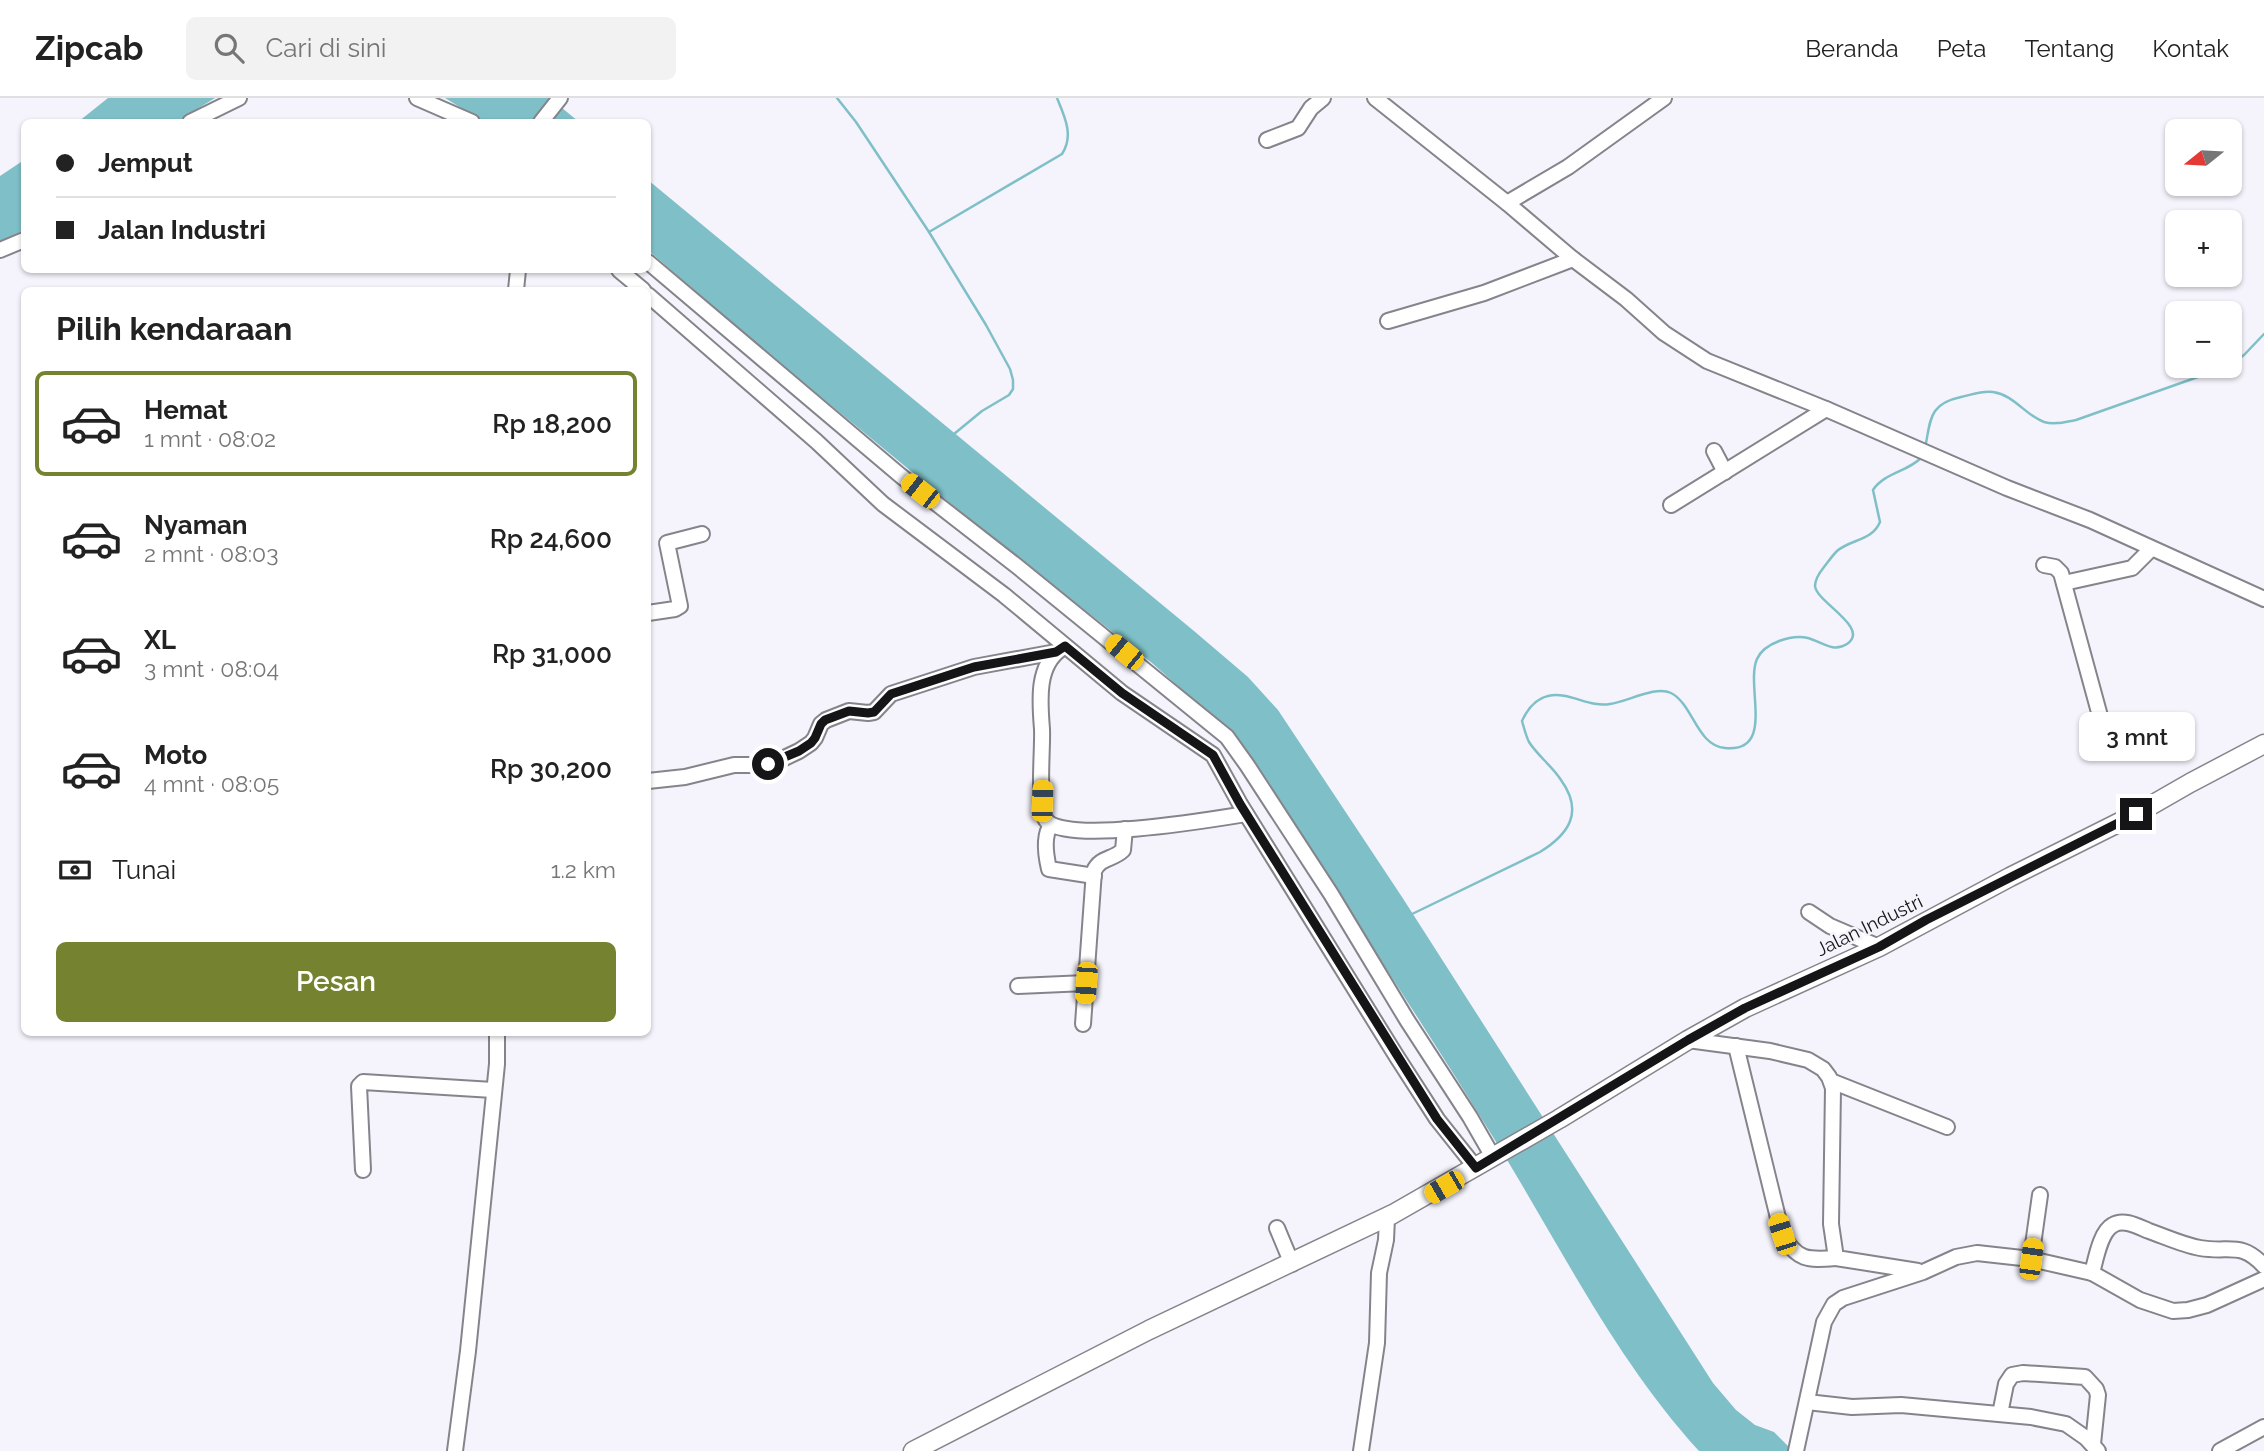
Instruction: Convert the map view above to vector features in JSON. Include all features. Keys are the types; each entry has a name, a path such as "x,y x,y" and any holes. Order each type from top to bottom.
{"main road":[{"name":"Jalan Industri","path":"913,1451 1137,1336 1387,1217 1476,1168 1745,1008 1879,947 1926,920 2136,814 2264,744"}],"street":[{"path":"196,119 239,98"},
{"path":"417,98 465,119"},
{"path":"1267,139 1298,128 1311,108 1323,98"},
{"path":"1375,98 1507,203 1573,260 1626,299 1664,333 1707,360 1826,409 1934,458 2090,520 2264,599"},
{"path":"1507,203 1568,167 1664,98"},
{"path":"543,119 559,99"},
{"path":"0,250 21,241"},
{"path":"1388,321 1484,292 1573,260"},
{"path":"651,265 901,476 1227,737 1331,894 1407,1020 1496,1155"},
{"path":"623,273 640,287"},
{"path":"651,298 883,504 1004,595 1061,649 1213,755 1437,1119 1476,1168"},
{"path":"1671,505 1826,409"},
{"path":"1714,451 1725,472"},
{"path":"651,613 680,606 667,543 702,534"},
{"path":"2064,583 2132,568 2151,549"},
{"path":"2044,565 2059,570 2064,583 2109,749"},
{"path":"651,781 685,778 734,765 761,765 778,761 811,743 825,720 849,711 874,712 891,694 974,667 1061,649"},
{"path":"1061,649 1047,668 1040,697 1042,801 1045,817 1051,825 1063,829 1156,828 1247,814"},
{"path":"1051,825 1045,839 1049,869 1094,876"},
{"path":"1083,1024 1095,868 1099,862 1123,850 1125,829"},
{"path":"1809,912 1830,926 1879,947"},
{"path":"1018,986 1086,983"},
{"path":"455,1451 468,1350 498,1052 497,1036"},
{"path":"1688,1040 1770,1051 1808,1060 1823,1069 1831,1081 1833,1096 1831,1224 1836,1258"},
{"path":"1736,1046 1782,1234 1796,1254 1804,1258 1836,1258 1923,1272"},
{"path":"1831,1081 1947,1127"},
{"path":"363,1170 359,1086 363,1082 493,1090"},
{"path":"2031,1259 2040,1195"},
{"path":"1361,1451 1379,1332 1380,1273 1387,1217"},
{"path":"2092,1273 2106,1232 2112,1225 2120,1222 2190,1245 2210,1249 2246,1250 2264,1266"},
{"path":"1277,1228 1292,1264"},
{"path":"1797,1446 1824,1322 1833,1304 1843,1298 1923,1272 1967,1254 1989,1253 2031,1259 2092,1273 2140,1300 2173,1311 2197,1308 2228,1297 2264,1279"},
{"path":"2000,1414 2006,1384 2012,1376 2023,1373 2085,1377 2093,1384 2098,1395 2096,1448"},
{"path":"1807,1402 1852,1407 1901,1405 2031,1417 2066,1424 2096,1448"},
{"path":"2220,1451 2264,1427"}],"water":[{"path":"108,98 215,98 181,119 82,119"},
{"path":"445,98 550,98 575,119 479,119"},
{"path":"21,162 21,232 0,243 0,176"},
{"path":"651,182 1194,631 1248,677 1278,710 1402,897 1713,1383 1736,1410 1755,1425 1774,1432 1791,1449 1799,1451 1699,1451 1668,1415 1614,1339 1402,993 1247,754 1223,726 1152,663 974,523 765,351 651,253"}],"waterway":[{"path":"837,98 929,232 1010,369 1013,389 1009,395 982,411 954,434"},
{"path":"929,232 1062,154 1068,133 1057,98"},
{"path":"2242,356 2264,334"},
{"path":"1925,448 1930,421 1937,409 1942,404 1961,397 1993,392 2013,401 2037,419 2060,423 2076,420 2195,378"},
{"path":"1410,915 1540,852 1565,830 1570,821 1572,802 1557,775 1529,742 1522,721 1535,702 1556,695 1602,705 1650,692 1665,691 1678,698 1701,733 1716,746 1741,747 1750,740 1756,716 1754,671 1757,659 1766,648 1787,639 1802,637 1837,647 1847,644 1853,638 1848,623 1818,592 1815,586 1817,579 1837,551 1872,533 1880,522 1873,490 1878,484 1921,458"}],"route":[{"path":"768,764 811,743 825,720 852,710 874,712 891,694 928,681 987,664 1056,652 1065,646 1122,693 1217,760 1240,804 1397,1057 1437,1119 1476,1168 1745,1008 1879,947 1926,920 2136,814"}]}
